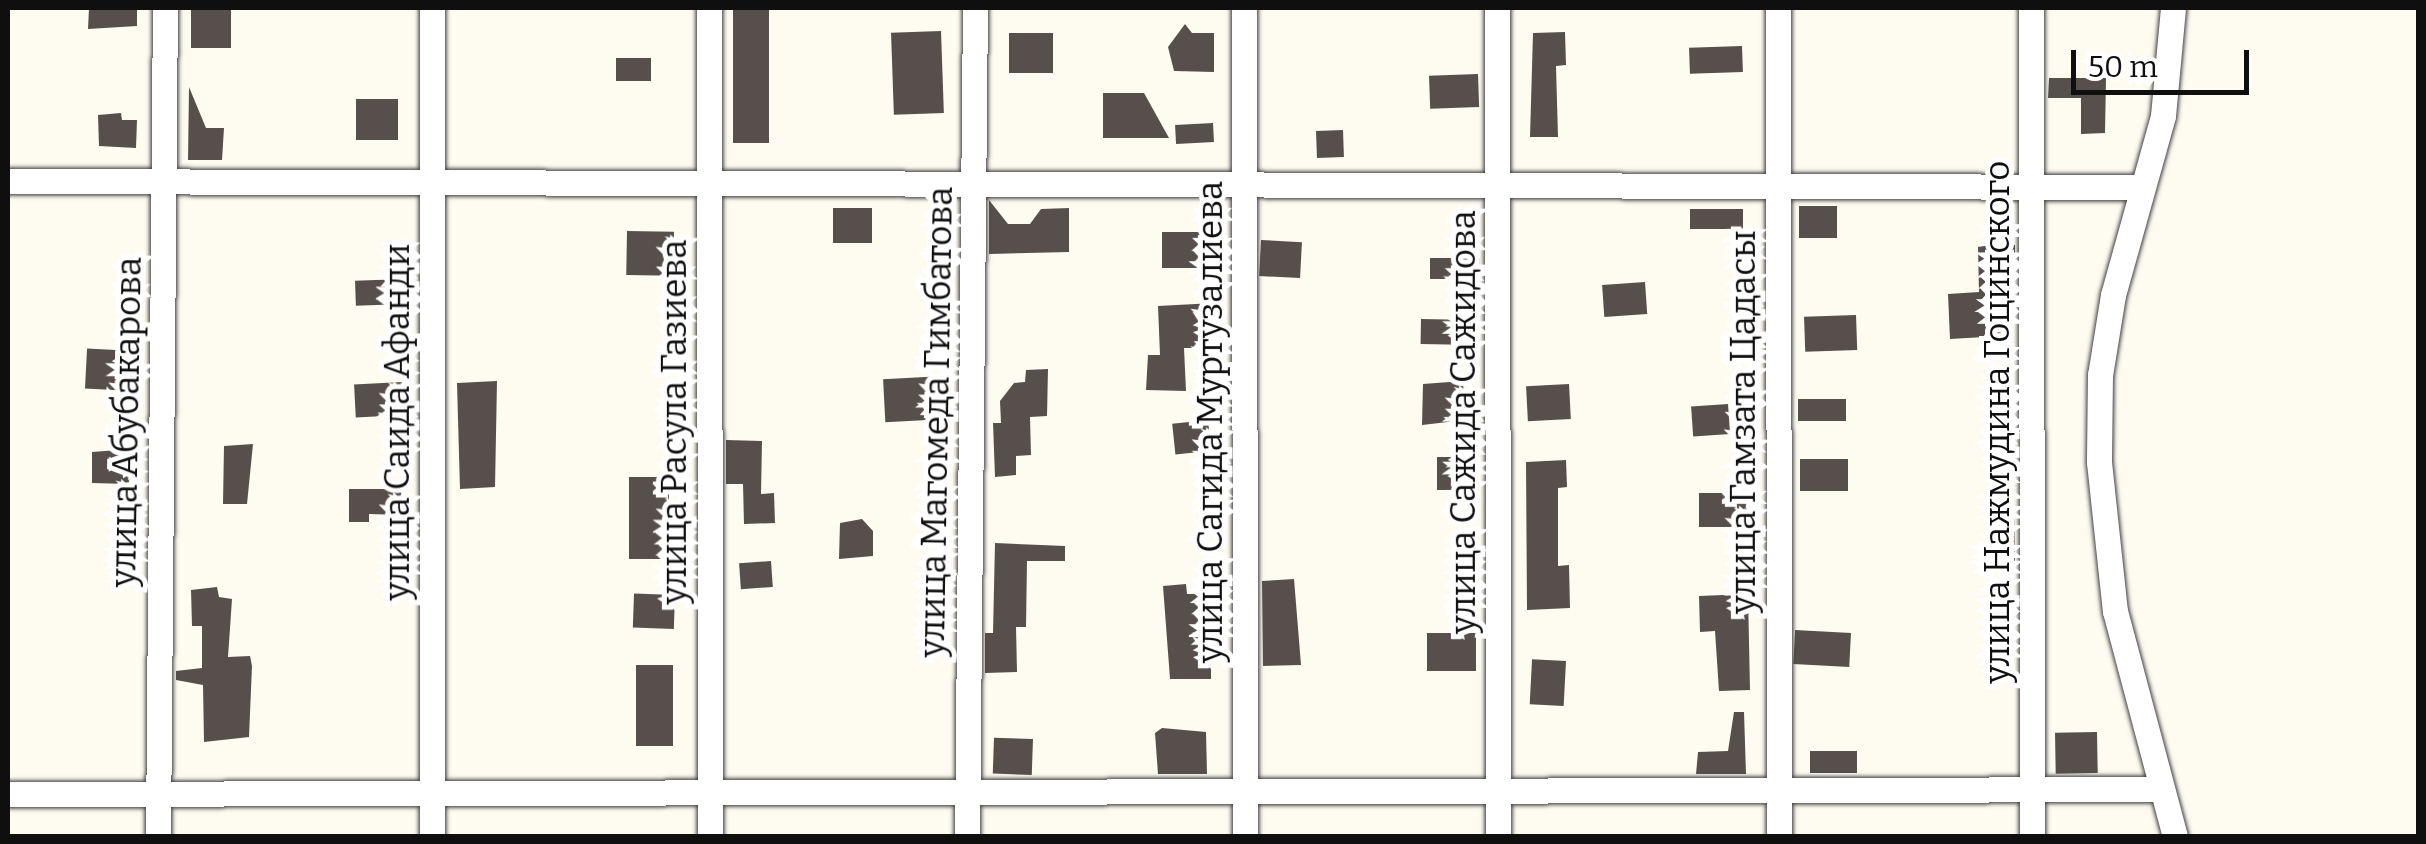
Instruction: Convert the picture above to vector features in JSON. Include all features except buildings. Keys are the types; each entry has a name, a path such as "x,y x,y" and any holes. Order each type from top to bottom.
{"street":[{"name":"улица Абубакарова","path":"158,836 165,8"},
{"name":"улица Саида Афанди","path":"432,8 432,836"},
{"name":"улица Расула Газиева","path":"709,8 710,836"},
{"name":"улица Магомеда Гимбатова","path":"967,836 975,8"},
{"name":"улица Сагида Муртузалиева","path":"1244,8 1245,836"},
{"name":"улица Сажида Сажидова","path":"1497,8 1498,836"},
{"name":"улица Гамзата Цадасы","path":"1778,8 1779,836"},
{"name":"улица Нажмудина Гоцинского","path":"2031,8 2032,836"},
{"path":"2172,8 2163,116 2140,187 2100,375 2099,462 2115,611 2175,836"},
{"path":"8,181 2140,187"},
{"path":"8,794 2161,789"}]}
